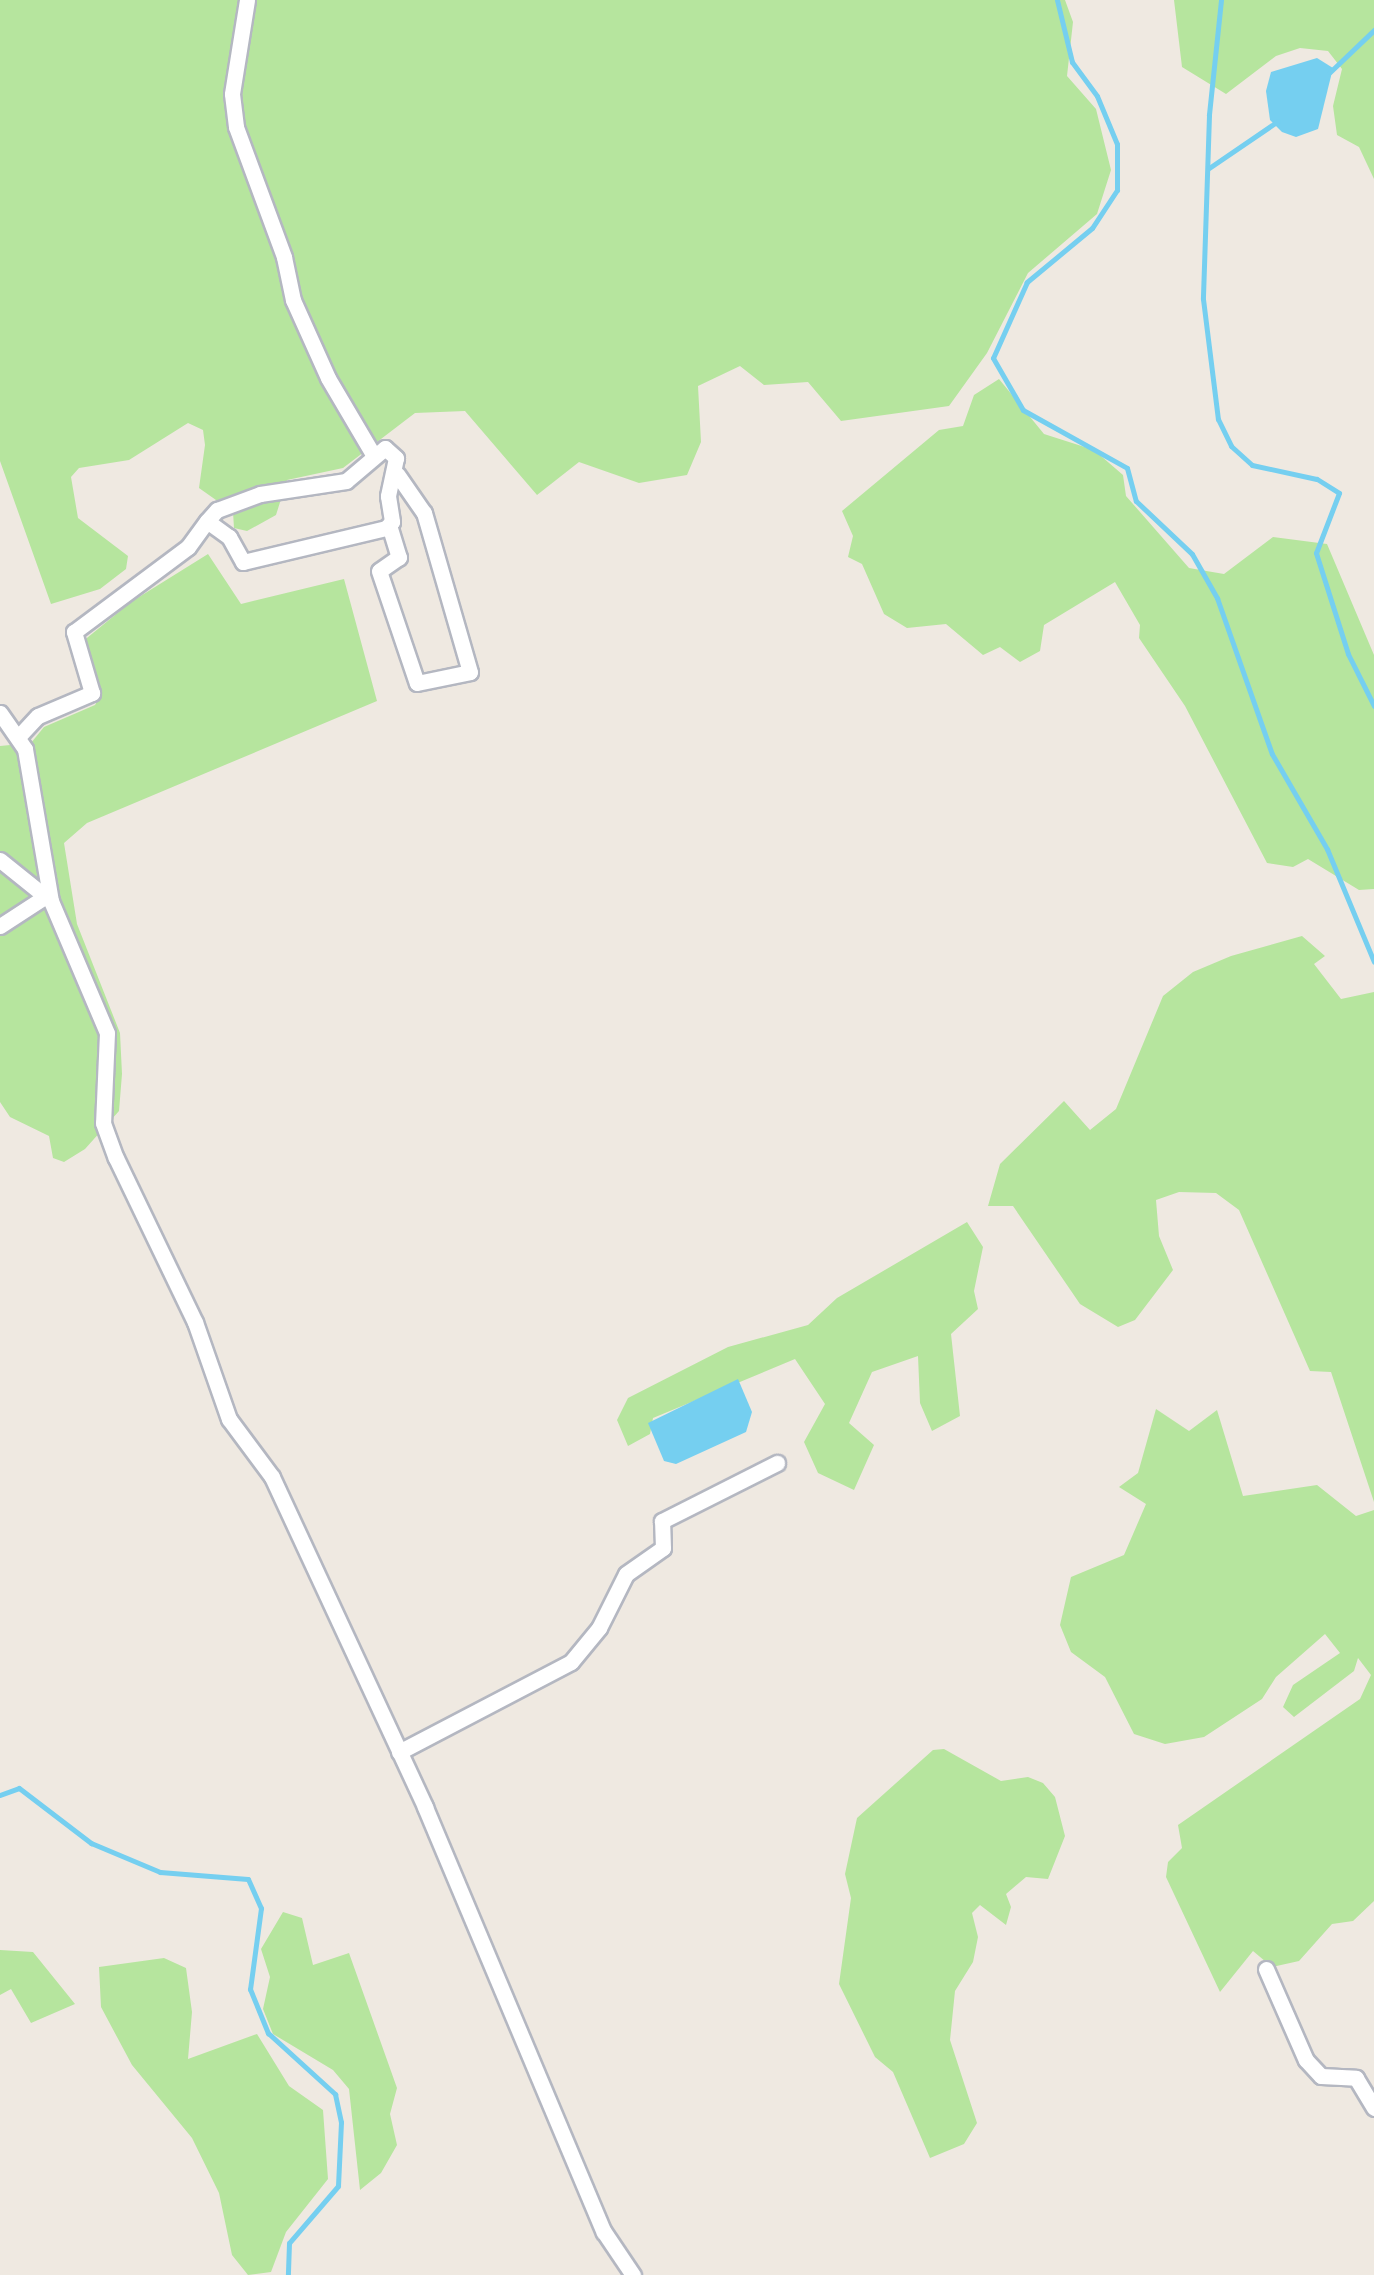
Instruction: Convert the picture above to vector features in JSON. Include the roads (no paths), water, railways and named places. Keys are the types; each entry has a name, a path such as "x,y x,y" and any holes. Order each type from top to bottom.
{"street":[{"path":"248,0 232,94 236,127 284,257 293,300 328,378 374,456"},
{"path":"20,735 38,716 92,693 74,632 171,561 207,521 247,497 346,481 374,456 389,450 397,474 424,512 470,672 417,684 379,571 399,557 389,525 388,496 397,474"},
{"path":"207,521 229,537 243,562 389,525"},
{"path":"0,713 20,735 48,899 106,1033 103,1123 116,1158 194,1322 224,1408 272,1478 399,1752 604,2232 633,2275"},
{"path":"0,860 48,899"},
{"path":"0,926 48,899"},
{"path":"399,1752 571,1662 599,1628 626,1574 663,1548 662,1521 777,1463"},
{"path":"1266,1968 1306,2060 1321,2076 1356,2078 1374,2108"}],"water":[{"path":"1317,58 1333,68 1318,129 1296,137 1282,132 1270,120 1266,91 1271,72"},
{"path":"738,1379 752,1412 746,1432 676,1464 664,1461 648,1423"}],"waterway":[{"path":"1057,0 1072,62 1097,96 1117,144 1117,190 1092,228 1027,282 993,358 1023,410 1127,468 1136,501 1192,554 1217,598 1272,754 1327,849 1374,962"},
{"path":"1221,0 1209,115 1203,299 1218,419 1231,446 1252,465 1317,479 1339,493 1316,553 1348,654 1374,706"},
{"path":"1330,72 1374,30"},
{"path":"1209,168 1278,121"},
{"path":"0,1795 19,1788 91,1843 160,1872 248,1879 261,1908 250,1989 268,2033 335,2094 341,2122 338,2186 289,2243 288,2275"}]}
